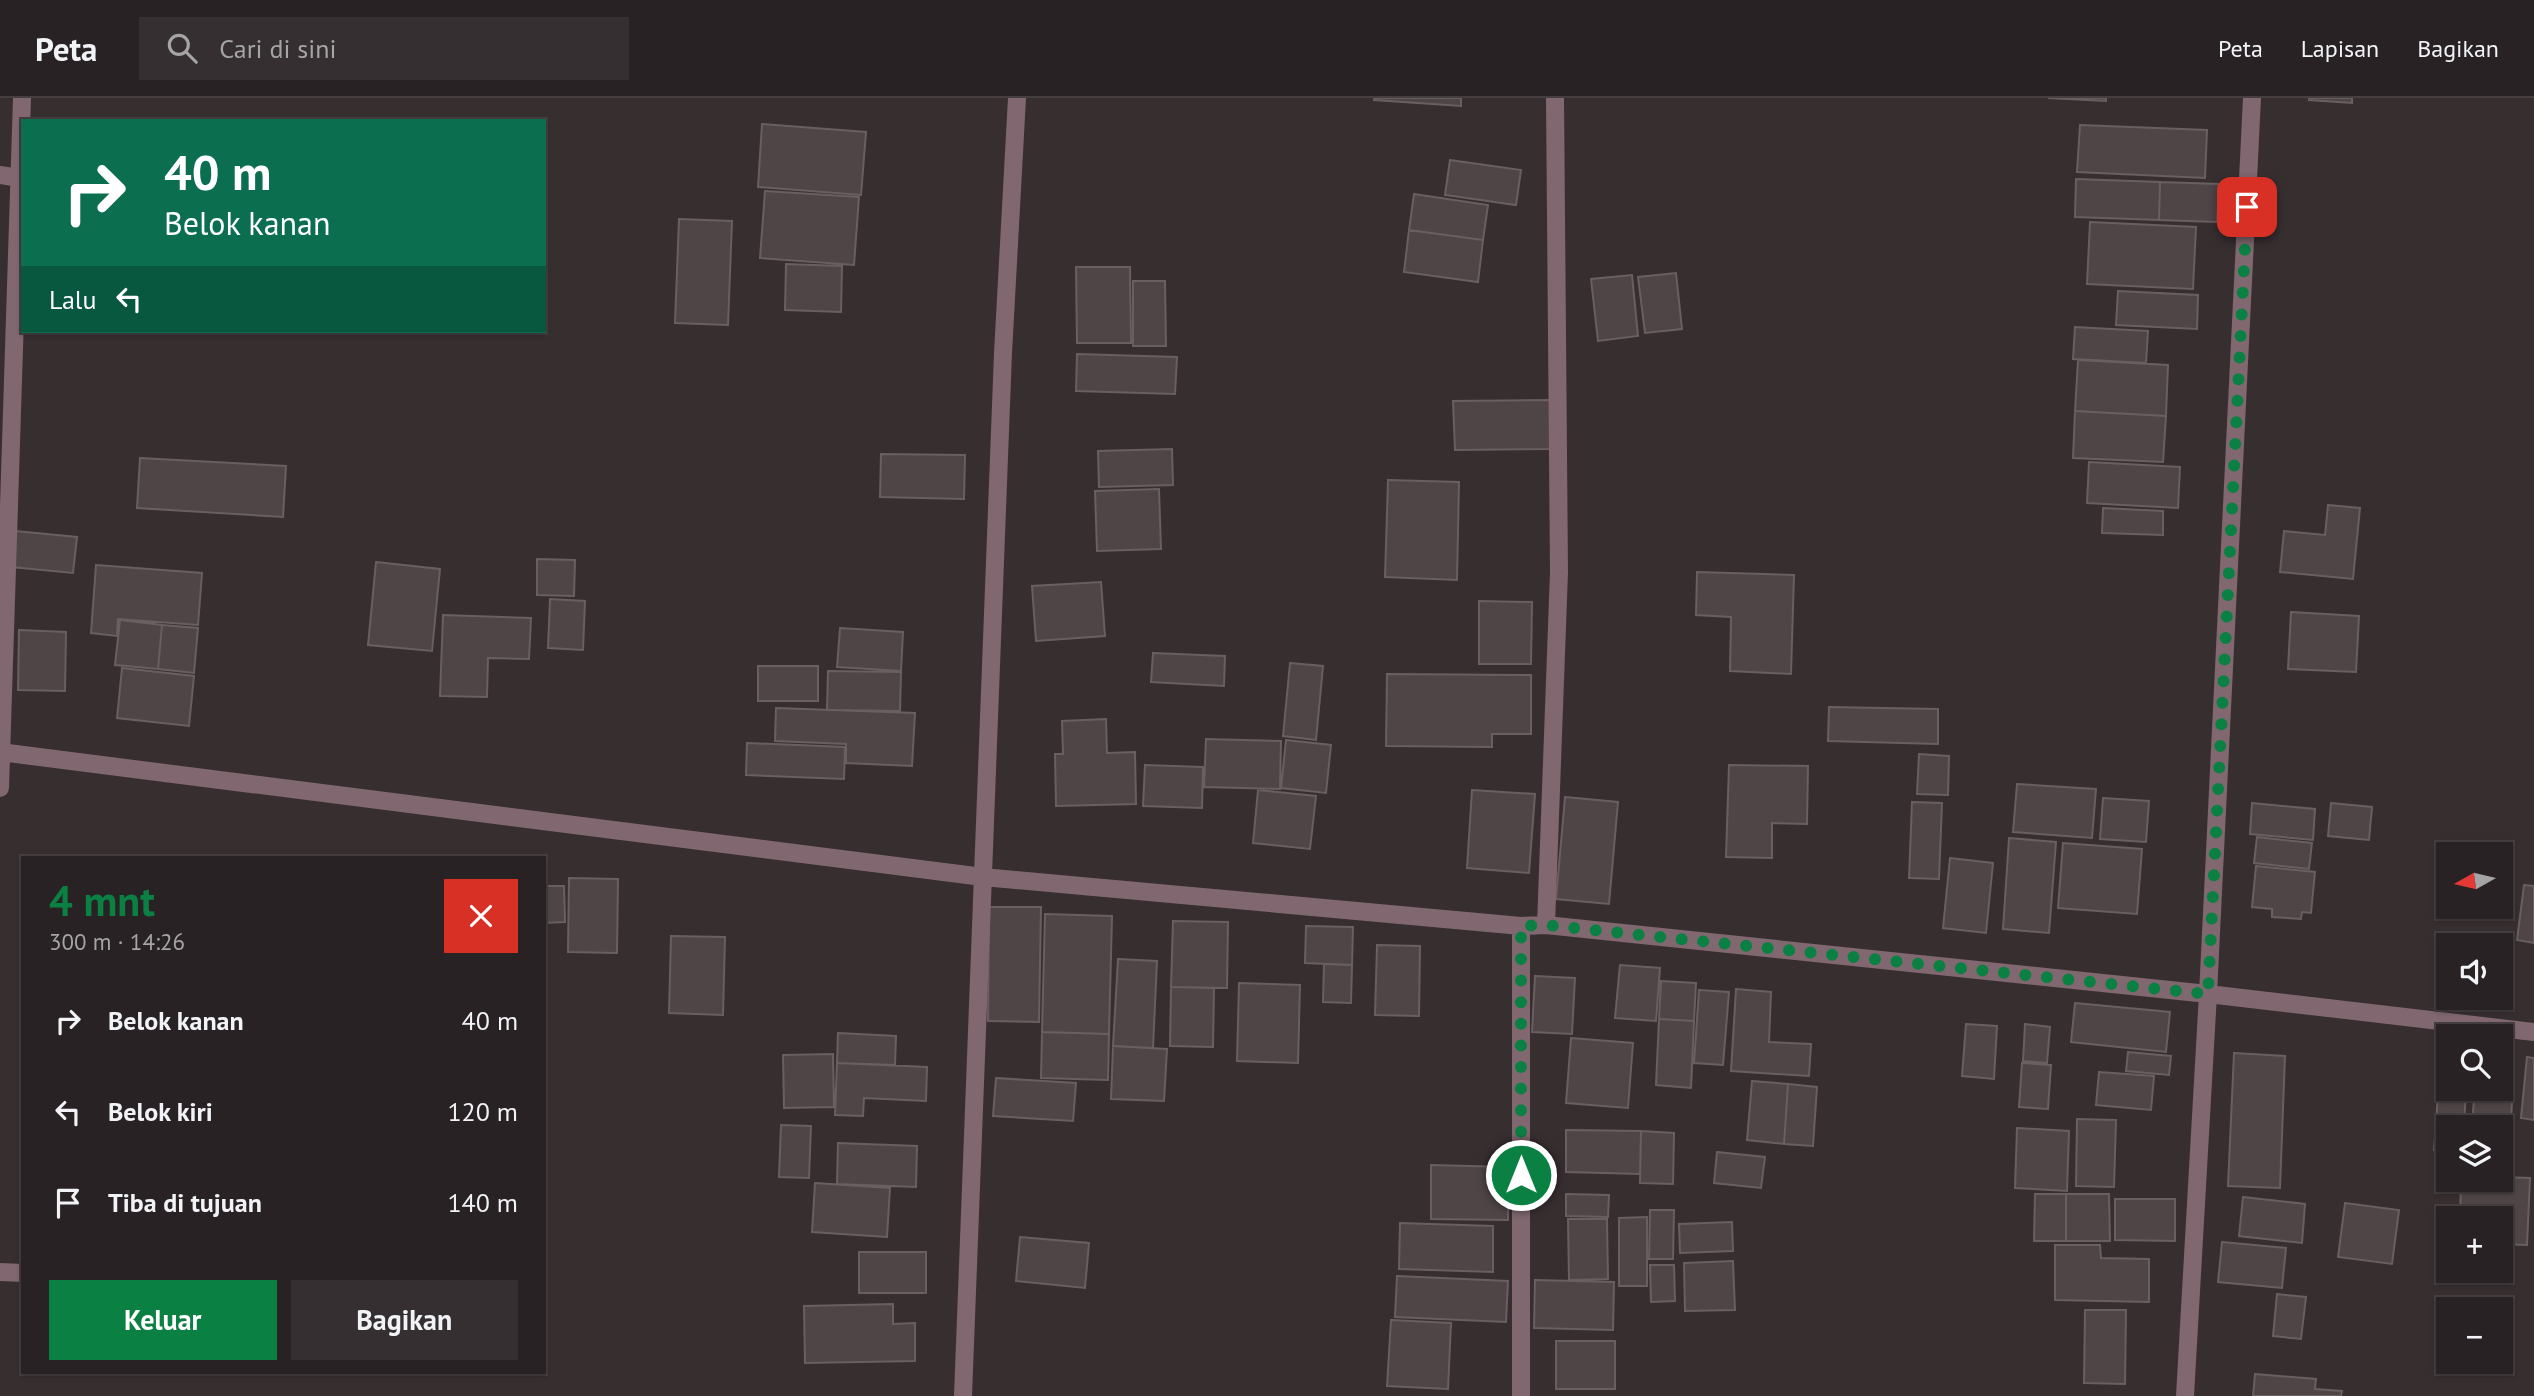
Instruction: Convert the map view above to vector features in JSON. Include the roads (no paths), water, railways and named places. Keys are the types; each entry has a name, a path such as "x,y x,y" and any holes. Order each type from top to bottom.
{"street":[{"path":"21,119 22,98"},
{"path":"963,1396 1003,353 1017,98"},
{"path":"1546,925 1559,572 1555,98"},
{"path":"2185,1396 2208,994 2252,98"},
{"path":"0,788 21,125"},
{"path":"0,175 19,178"},
{"path":"1,752 983,877 1521,926 1546,925 2208,994 2534,1032"},
{"path":"1521,926 1521,1396"},
{"path":"0,1272 21,1273"}]}
